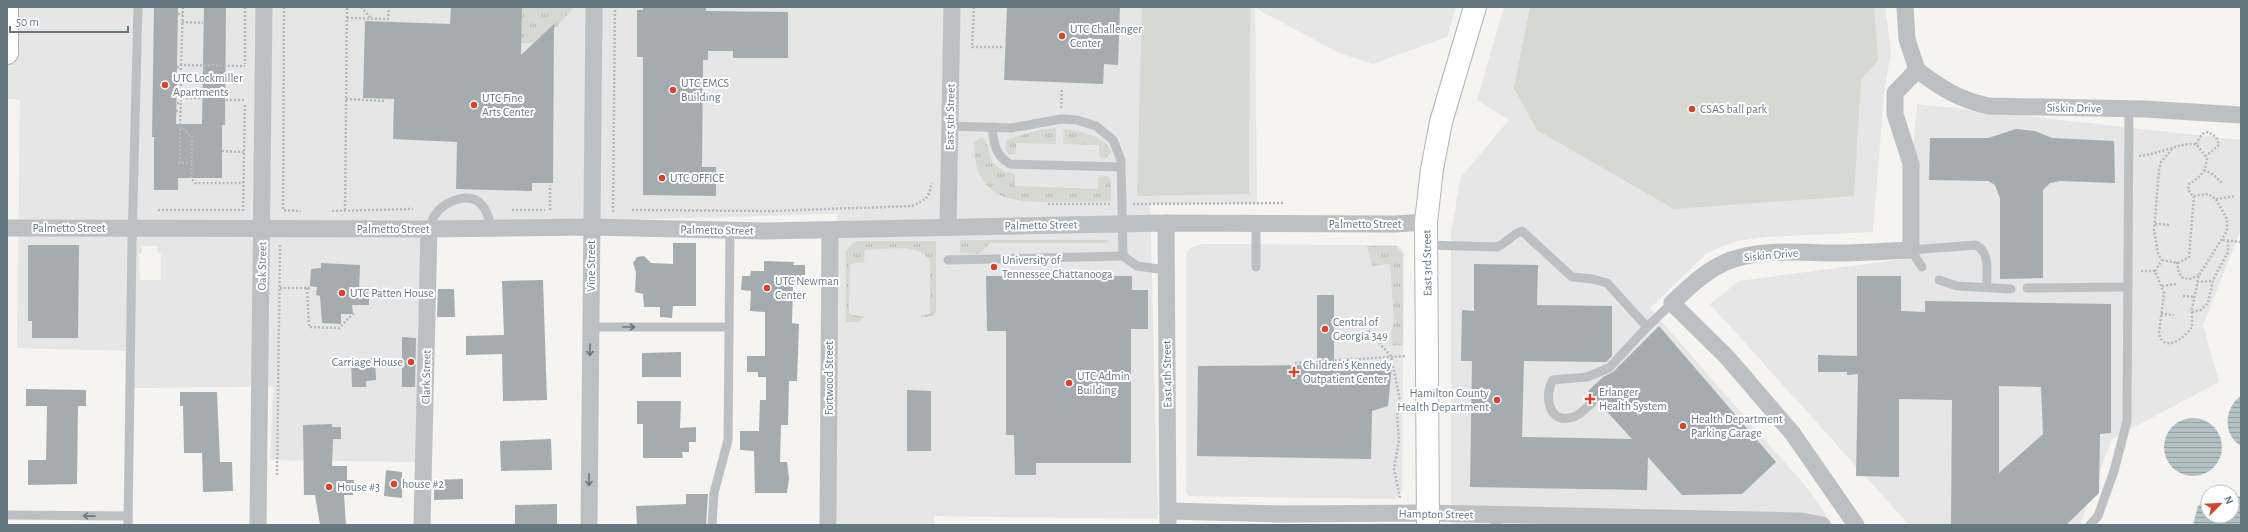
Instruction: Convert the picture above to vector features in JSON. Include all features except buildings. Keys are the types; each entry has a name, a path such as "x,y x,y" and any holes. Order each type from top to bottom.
{"main road":[{"path":"7,7 7,53"},
{"name":"East 3rd Street","path":"1428,519 1426,222 1432,169 1441,122 1475,7"}],"street":[{"name":"Oak Street","path":"258,525 264,7"},
{"name":"Vine Street","path":"589,525 594,7"},
{"name":"East 5th Street","path":"948,227 952,7"},
{"path":"1904,7 1907,39 1916,70 1896,93 1895,114 1911,164 1911,250"},
{"name":"Siskin Drive","path":"1916,70 1942,90 1965,100 1988,106 2129,109 2241,115"},
{"name":"Palmetto Street","path":"7,228 429,229 591,227 730,230 830,230 1166,223 1395,224 1426,222"},
{"name":"East 4th Street","path":"1166,223 1168,518"},
{"name":"Clark Street","path":"422,525 429,229"},
{"name":"Fortwood Street","path":"828,525 830,230"},
{"name":"Siskin Drive","path":"1672,303 1699,277 1730,261 1747,256 1789,252 1838,253 1911,250"},
{"path":"1672,303 1726,356 1793,434 1856,525"},
{"name":"Hampton Street","path":"1168,518 1428,519 1817,524"}],"lane":[{"path":"7,514 128,521 132,211 138,7"},
{"path":"2090,525 2098,516 2114,471 2128,421 2129,109"},
{"path":"950,126 1011,128 1061,119 1077,120 1096,126 1114,140 1121,160 1123,256"},
{"path":"992,128 996,149 1000,156 1010,164 1121,167"},
{"path":"429,229 434,216 439,209 456,199 466,199 480,203 486,211 493,228"},
{"path":"1256,224 1256,267"},
{"path":"712,525 714,493 728,440 730,230"},
{"path":"1426,245 1497,247 1504,244 1516,233 1522,231 1572,277 1593,279 1607,283 1647,327"},
{"path":"1922,267 1911,250 1976,245 1982,248 1986,256 1987,287"},
{"path":"948,260 1123,256 1137,266 1166,270"},
{"path":"1939,280 1957,286 2011,289"},
{"path":"2027,288 2128,287"},
{"path":"1592,403 1576,416 1567,419 1557,416 1548,404 1548,388 1553,380 1587,377 1610,368 1647,327 1672,303"},
{"path":"590,327 729,327"}],"path":[{"path":"183,7 179,163 192,163"},
{"path":"245,7 246,74"},
{"path":"284,7 283,210 304,211"},
{"path":"345,211 347,7"},
{"path":"361,7 371,18"},
{"path":"347,18 388,19 389,7"},
{"path":"613,228 615,7"},
{"path":"974,7 972,47 1003,47"},
{"path":"182,22 203,23"},
{"path":"177,67 204,65 246,66"},
{"path":"204,65 204,71"},
{"path":"1060,109 1062,88"},
{"path":"132,211 243,210 245,93"},
{"path":"181,98 202,98"},
{"path":"346,99 385,101"},
{"path":"226,100 245,100"},
{"path":"176,102 181,103"},
{"path":"176,111 181,111"},
{"path":"180,129 192,137 191,178 195,183 243,183"},
{"path":"2196,144 2202,134 2208,132 2216,137 2219,144 2206,156"},
{"path":"2138,156 2152,155 2172,149 2180,144 2196,144 2203,150 2206,156 2204,170 2196,180 2189,184 2188,190 2194,196 2189,256 2176,262 2162,260"},
{"path":"2156,271 2162,260 2156,243 2155,224 2160,166 2161,162 2172,149"},
{"path":"222,151 244,152"},
{"path":"2204,170 2214,175 2222,184"},
{"path":"550,186 550,210"},
{"path":"2156,271 2164,293 2160,338 2170,344 2176,343 2192,327 2194,297 2199,275 2223,240 2227,231 2227,219 2216,199 2208,194 2194,196"},
{"path":"2216,199 2236,196"},
{"path":"629,210 838,210 912,206 926,199"},
{"path":"1048,204 1283,203"},
{"path":"325,211 413,209"},
{"path":"512,210 558,210"},
{"path":"591,210 621,210"},
{"path":"2155,224 2171,225"},
{"path":"2223,240 2241,242"},
{"path":"2192,312 2205,307 2212,281 2226,257 2228,241"},
{"path":"277,476 280,242"},
{"path":"2176,262 2179,273 2183,278 2190,279 2199,275"},
{"path":"2137,271 2156,271"},
{"path":"2197,282 2212,281"},
{"path":"2162,286 2176,284"},
{"path":"280,288 311,288"},
{"path":"307,288 309,327 339,328 354,313"},
{"path":"2183,296 2194,297"},
{"path":"2161,314 2174,315"},
{"path":"1368,331 1391,356 1400,401 1397,414 1399,440 1394,469 1401,501"},
{"path":"1295,363 1406,356"}],"shaded area":[{"name":"University of Tennessee Chattanooga","path":"7,7 1456,7 1447,37 1373,64 1339,53 1255,8 1257,203 1150,204 1158,519 934,516 934,525 837,525 837,214 422,225 421,462 270,460 273,387 133,388 132,351 17,348 20,100 7,99","holes":["142,246 157,246 158,253 161,254 161,280 140,280 139,253 142,253"]},
{"path":"1504,7 1885,7 1891,51 1884,93 1873,232 1766,237 1736,241 1707,253 1650,308 1808,489 1833,525 1451,525 1451,231 1461,177 1509,120 1477,100"},
{"path":"1917,104 2241,140 2241,229 2203,325 2219,382 2112,439 2080,525 1909,525 1710,304 1739,281 1904,259"},
{"name":"Children's Kennedy Outpatient Center","path":"1203,244 1395,245 1401,248 1404,254 1402,490 1397,499 1189,496 1186,492 1186,253 1192,247"},
{"path":"2241,396 2241,446 2231,435 2228,428 2228,421 2231,407"},
{"path":"2187,418 2199,418 2214,426 2222,441 2222,453 2214,468 2199,476 2187,476 2172,468 2164,453 2164,441 2172,426"},
{"path":"2241,497 2241,525 2193,525 2198,506 2200,504 2200,524 2240,524"}],"green space":[{"path":"522,7 574,7 554,30 548,30 533,43 521,43"},
{"path":"1142,7 1250,7 1249,194 1137,196"},
{"name":"CSAS ball park","path":"1530,7 1874,7 1878,60 1861,80 1854,196 1674,209 1537,130 1514,88"},
{"path":"1056,128 1056,144 1016,143 1016,154 1009,155 1005,149 1007,140 1031,132"},
{"path":"1064,129 1077,131 1098,138 1108,146 1111,152 1107,158 1100,157 1099,145 1063,144"},
{"path":"981,137 986,141 992,162 1004,172 1015,174 1015,186 1098,189 1098,177 1107,176 1111,181 1111,201 1039,202 1010,199 998,194 988,187 980,176 976,162 974,143"},
{"path":"960,240 1108,241 1107,243 990,243 979,254 960,253"},
{"path":"858,241 936,241 936,312 934,315 923,318 920,315 930,314 930,261 925,255 918,251 901,248 865,250 864,262 850,264 849,314 864,317 859,322 846,322 846,251 853,243"},
{"path":"1367,246 1396,246 1403,254 1403,345 1392,346 1391,333 1394,320 1390,264 1372,266"}],"place":[{"name":"UTC Challenger Center","path":"1062,36"},
{"name":"UTC Lockmiller Apartments","path":"165,85"},
{"name":"UTC EMCS Building","path":"673,90"},
{"name":"UTC Fine Arts Center","path":"474,105"},
{"name":"CSAS ball park","path":"1692,109"},
{"name":"UTC OFFICE","path":"662,178"},
{"name":"University of Tennessee Chattanooga","path":"994,267"},
{"name":"UTC Newman Center","path":"767,288"},
{"name":"UTC Patten House","path":"342,293"},
{"name":"Central of Georgia 349","path":"1325,329"},
{"name":"Carriage House","path":"411,362"},
{"name":"Children's Kennedy Outpatient Center","path":"1294,372"},
{"name":"UTC Admin Building","path":"1069,383"},
{"name":"Erlanger Health System","path":"1590,399"},
{"name":"Hamilton County Health Department","path":"1497,400"},
{"name":"Health Department Parking Garage","path":"1683,426"},
{"name":"house #2","path":"394,484"},
{"name":"House #3","path":"329,487"}]}
